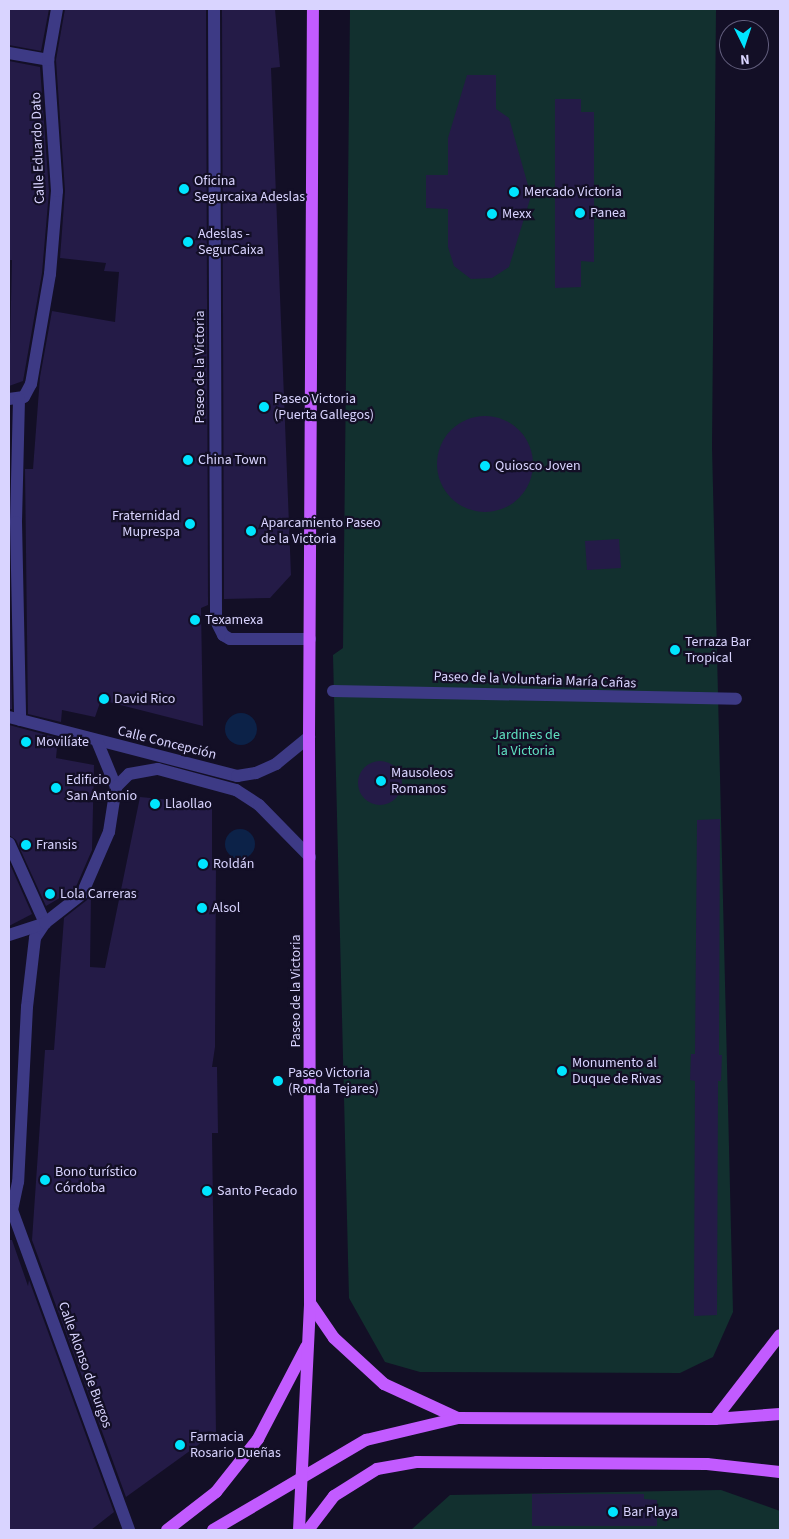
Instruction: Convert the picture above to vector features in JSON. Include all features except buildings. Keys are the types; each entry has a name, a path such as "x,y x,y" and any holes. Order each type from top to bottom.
{"main road":[{"name":"Paseo de la Victoria","path":"298,1530 310,1303 309,737 314,9"},
{"path":"310,1303 334,1338 384,1384 458,1418"},
{"path":"715,1419 780,1334"},
{"path":"167,1530 216,1492 258,1439 308,1343"},
{"path":"215,1530 366,1440 458,1418 715,1419 780,1414"},
{"path":"308,1530 334,1496 377,1469 417,1462 707,1464 780,1472"}],"street":[{"name":"Calle Eduardo Dato","path":"14,718 16,522 14,399 26,394 31,384 50,274 57,191 48,60 57,9"},
{"name":"Paseo de la Victoria","path":"214,9 216,621 223,635 230,639 310,639"},
{"path":"9,53 48,60"},
{"name":"Paseo de la Voluntaria María Cañas","path":"333,691 736,699"},
{"name":"Calle Concepción","path":"14,718 237,776 256,773 276,764 309,737"},
{"path":"13,1184 35,938 46,923 82,894 109,832 116,788 97,741"},
{"name":"Calle Concepción","path":"116,788 129,774 158,769 236,790 259,804 310,857"},
{"path":"9,843 46,923"},
{"path":"9,935 46,923"},
{"name":"Calle Alonso de Burgos","path":"13,1184 12,1210 129,1530"}],"green space":[{"name":"Jardines de la Victoria","path":"350,9 716,9 712,447 733,1312 713,1357 680,1373 420,1372 385,1362 349,1298 333,655 343,648"},
{"path":"721,1490 780,1511 780,1530 411,1530 450,1495"}],"water":[{"path":"241,713 247,714 252,718 256,723 256,735 252,740 247,744 241,745 235,744 230,740 226,735 225,729 226,723 230,718 235,714"},
{"path":"240,829 251,833 255,844 251,855 240,859 229,855 225,844 229,833"}],"place":[{"name":"Oficina Segurcaixa Adeslas","path":"184,189"},
{"name":"Mercado Victoria","path":"514,192"},
{"name":"Panea","path":"580,213"},
{"name":"Mexx","path":"492,214"},
{"name":"Adeslas - SegurCaixa","path":"188,242"},
{"name":"Paseo Victoria (Puerta Gallegos)","path":"264,407"},
{"name":"China Town","path":"188,460"},
{"name":"Quiosco Joven","path":"485,466"},
{"name":"Fraternidad Muprespa","path":"190,524"},
{"name":"Aparcamiento Paseo de la Victoria","path":"251,531"},
{"name":"Texamexa","path":"195,620"},
{"name":"Terraza Bar Tropical","path":"675,650"},
{"name":"David Rico","path":"104,699"},
{"name":"Movilíate","path":"26,742"},
{"name":"Mausoleos Romanos","path":"381,781"},
{"name":"Edificio San Antonio","path":"56,788"},
{"name":"Llaollao","path":"155,804"},
{"name":"Fransis","path":"26,845"},
{"name":"Roldán","path":"203,864"},
{"name":"Lola Carreras","path":"50,894"},
{"name":"Alsol","path":"202,908"},
{"name":"Monumento al Duque de Rivas","path":"562,1071"},
{"name":"Paseo Victoria (Ronda Tejares)","path":"278,1081"},
{"name":"Bono turístico Córdoba","path":"45,1180"},
{"name":"Santo Pecado","path":"207,1191"},
{"name":"Farmacia Rosario Dueñas","path":"180,1445"},
{"name":"Bar Playa","path":"613,1512"}]}
